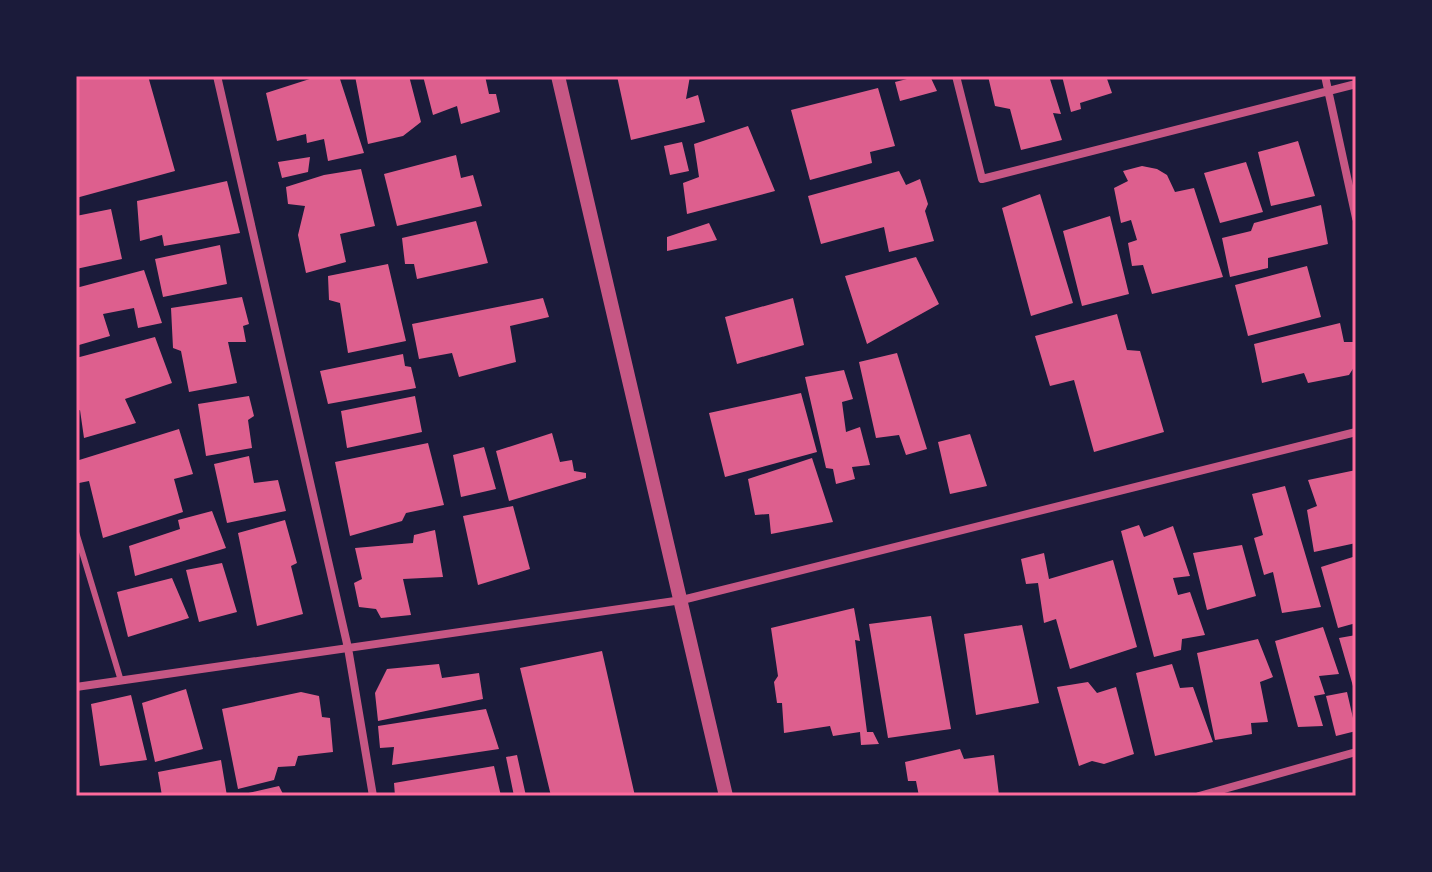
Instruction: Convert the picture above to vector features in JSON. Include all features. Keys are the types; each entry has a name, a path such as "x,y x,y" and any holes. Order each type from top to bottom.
{"street":[{"path":"217,76 348,648 373,796"},
{"path":"558,76 726,796"},
{"path":"956,76 982,179 1356,84"},
{"path":"1325,76 1356,218"},
{"path":"76,687 682,600 1356,432"},
{"path":"1199,796 1356,752"}],"lane":[{"path":"76,532 121,681"}],"building":[{"path":"76,76 148,76 175,171 76,198"},
{"path":"319,76 339,76 364,153 328,161 324,139 307,143 306,134 277,141 266,93"},
{"path":"355,76 409,76 421,122 403,136 368,144"},
{"path":"423,76 485,76 489,94 496,94 500,112 461,124 457,106 433,115"},
{"path":"617,76 690,76 686,99 698,95 705,122 631,140"},
{"path":"930,76 937,91 900,101 895,82"},
{"path":"988,76 1049,76 1061,114 1053,113 1062,140 1021,150 1010,109 995,106"},
{"path":"1062,76 1106,76 1112,93 1080,103 1081,109 1071,112"},
{"path":"878,88 895,146 870,152 872,163 810,180 791,110"},
{"path":"748,126 775,191 687,214 683,183 699,177 694,144"},
{"path":"1298,141 1315,196 1271,206 1258,152"},
{"path":"682,142 689,171 670,175 664,146"},
{"path":"456,155 461,178 473,175 482,206 397,226 384,174"},
{"path":"310,157 308,172 282,178 278,162"},
{"path":"1246,162 1263,212 1220,223 1204,173"},
{"path":"1142,166 1167,175 1175,192 1194,188 1223,277 1152,294 1143,265 1132,266 1128,243 1137,240 1131,220 1121,223 1114,188 1128,181 1123,171"},
{"path":"361,169 375,226 340,234 346,262 306,273 298,235 305,206 288,204 286,187 324,175"},
{"path":"899,171 906,185 920,179 934,241 889,252 884,227 821,244 808,196"},
{"path":"227,181 240,233 164,246 162,235 140,241 137,201"},
{"path":"1040,194 1073,303 1031,316 1002,208"},
{"path":"1321,205 1328,244 1268,258 1268,268 1230,277 1222,238 1251,231 1254,223"},
{"path":"111,209 122,259 76,269 76,216"},
{"path":"1110,216 1129,294 1082,306 1063,231"},
{"path":"476,221 488,263 417,279 414,264 405,264 402,238"},
{"path":"709,223 717,240 667,251 667,237"},
{"path":"220,245 227,284 163,297 155,259"},
{"path":"916,257 939,304 867,344 845,276"},
{"path":"388,264 406,341 348,353 340,303 329,300 328,276"},
{"path":"1307,266 1321,317 1248,336 1235,285"},
{"path":"144,270 162,323 138,328 134,308 103,314 110,336 79,345 76,288"},
{"path":"242,297 249,324 243,326 246,342 228,342 237,383 189,392 181,351 173,348 171,308"},
{"path":"543,298 549,317 510,326 516,362 459,377 452,353 419,359 412,324"},
{"path":"793,298 804,345 737,364 725,317"},
{"path":"1117,314 1127,350 1140,351 1164,432 1094,452 1074,380 1050,386 1035,336"},
{"path":"1340,323 1344,342 1353,342 1356,353 1356,364 1349,375 1308,383 1304,373 1262,383 1254,344"},
{"path":"155,337 172,383 125,399 136,423 84,438 80,410 76,411 76,358"},
{"path":"897,353 927,449 906,455 899,435 876,438 859,362"},
{"path":"403,354 405,366 411,367 416,388 328,404 320,371"},
{"path":"844,370 853,399 842,402 846,432 860,427 870,465 852,467 855,479 836,484 833,469 826,468 805,377"},
{"path":"801,393 817,452 725,477 709,413"},
{"path":"249,396 254,416 248,420 252,448 206,456 198,404"},
{"path":"415,396 422,432 347,448 341,411"},
{"path":"179,429 193,474 174,479 183,512 103,538 89,481 79,483 76,461"},
{"path":"552,433 560,462 572,460 574,471 586,473 586,478 509,501 496,451"},
{"path":"970,434 987,486 950,494 938,442"},
{"path":"428,443 444,505 406,513 402,521 350,536 335,462"},
{"path":"484,447 496,489 461,497 453,455"},
{"path":"249,456 254,483 278,480 286,511 227,523 214,464"},
{"path":"812,458 833,522 771,534 769,514 755,515 748,479"},
{"path":"1356,470 1356,543 1314,552 1307,510 1317,506 1308,480"},
{"path":"1285,486 1321,607 1282,613 1273,572 1264,575 1254,538 1263,535 1252,494"},
{"path":"513,506 530,569 478,585 463,516"},
{"path":"212,511 226,548 135,576 129,546 180,529 178,520"},
{"path":"285,520 297,563 291,566 303,614 257,626 238,533"},
{"path":"1139,525 1144,537 1173,526 1190,576 1173,578 1178,595 1190,592 1205,635 1182,639 1181,650 1154,657 1121,531"},
{"path":"435,530 443,577 403,579 411,615 381,618 376,609 359,607 354,583 362,579 355,548 413,543 414,535"},
{"path":"1242,545 1256,596 1207,610 1193,553"},
{"path":"1044,553 1049,579 1113,560 1137,647 1070,669 1056,619 1044,623 1038,583 1026,584 1021,559"},
{"path":"1356,556 1356,623 1338,628 1321,567"},
{"path":"222,563 237,612 199,622 186,570"},
{"path":"172,578 189,618 128,637 117,592"},
{"path":"854,608 860,641 855,640 867,732 873,732 879,744 861,745 860,732 833,736 830,726 784,733 782,703 777,703 774,682 778,676 771,628"},
{"path":"931,616 951,729 888,738 869,624"},
{"path":"1022,625 1039,703 976,715 964,634"},
{"path":"1323,627 1339,674 1319,676 1325,694 1314,696 1323,726 1298,727 1275,641"},
{"path":"1356,635 1356,693 1355,693 1339,638"},
{"path":"1258,639 1273,677 1260,682 1268,722 1251,723 1252,734 1215,740 1197,653"},
{"path":"602,651 635,796 551,796 520,668"},
{"path":"439,664 442,678 479,673 483,699 378,721 375,693 387,669"},
{"path":"1172,664 1180,688 1193,687 1213,742 1155,756 1136,673"},
{"path":"1088,682 1097,693 1116,687 1134,754 1104,764 1092,761 1079,766 1057,687"},
{"path":"186,689 203,749 155,762 142,703"},
{"path":"301,692 319,696 322,717 330,718 333,752 298,756 295,766 278,767 274,780 238,789 222,709"},
{"path":"1347,692 1356,731 1336,736 1326,696"},
{"path":"131,695 147,760 100,766 91,704"},
{"path":"486,709 499,749 392,765 394,747 380,748 378,726"},
{"path":"960,749 964,759 994,755 999,795 919,796 916,781 908,781 905,762"},
{"path":"517,755 526,796 514,796 506,757"},
{"path":"221,760 227,796 162,796 158,772"},
{"path":"494,766 501,796 395,796 394,783"},
{"path":"279,786 284,796 240,796 240,795"}]}
